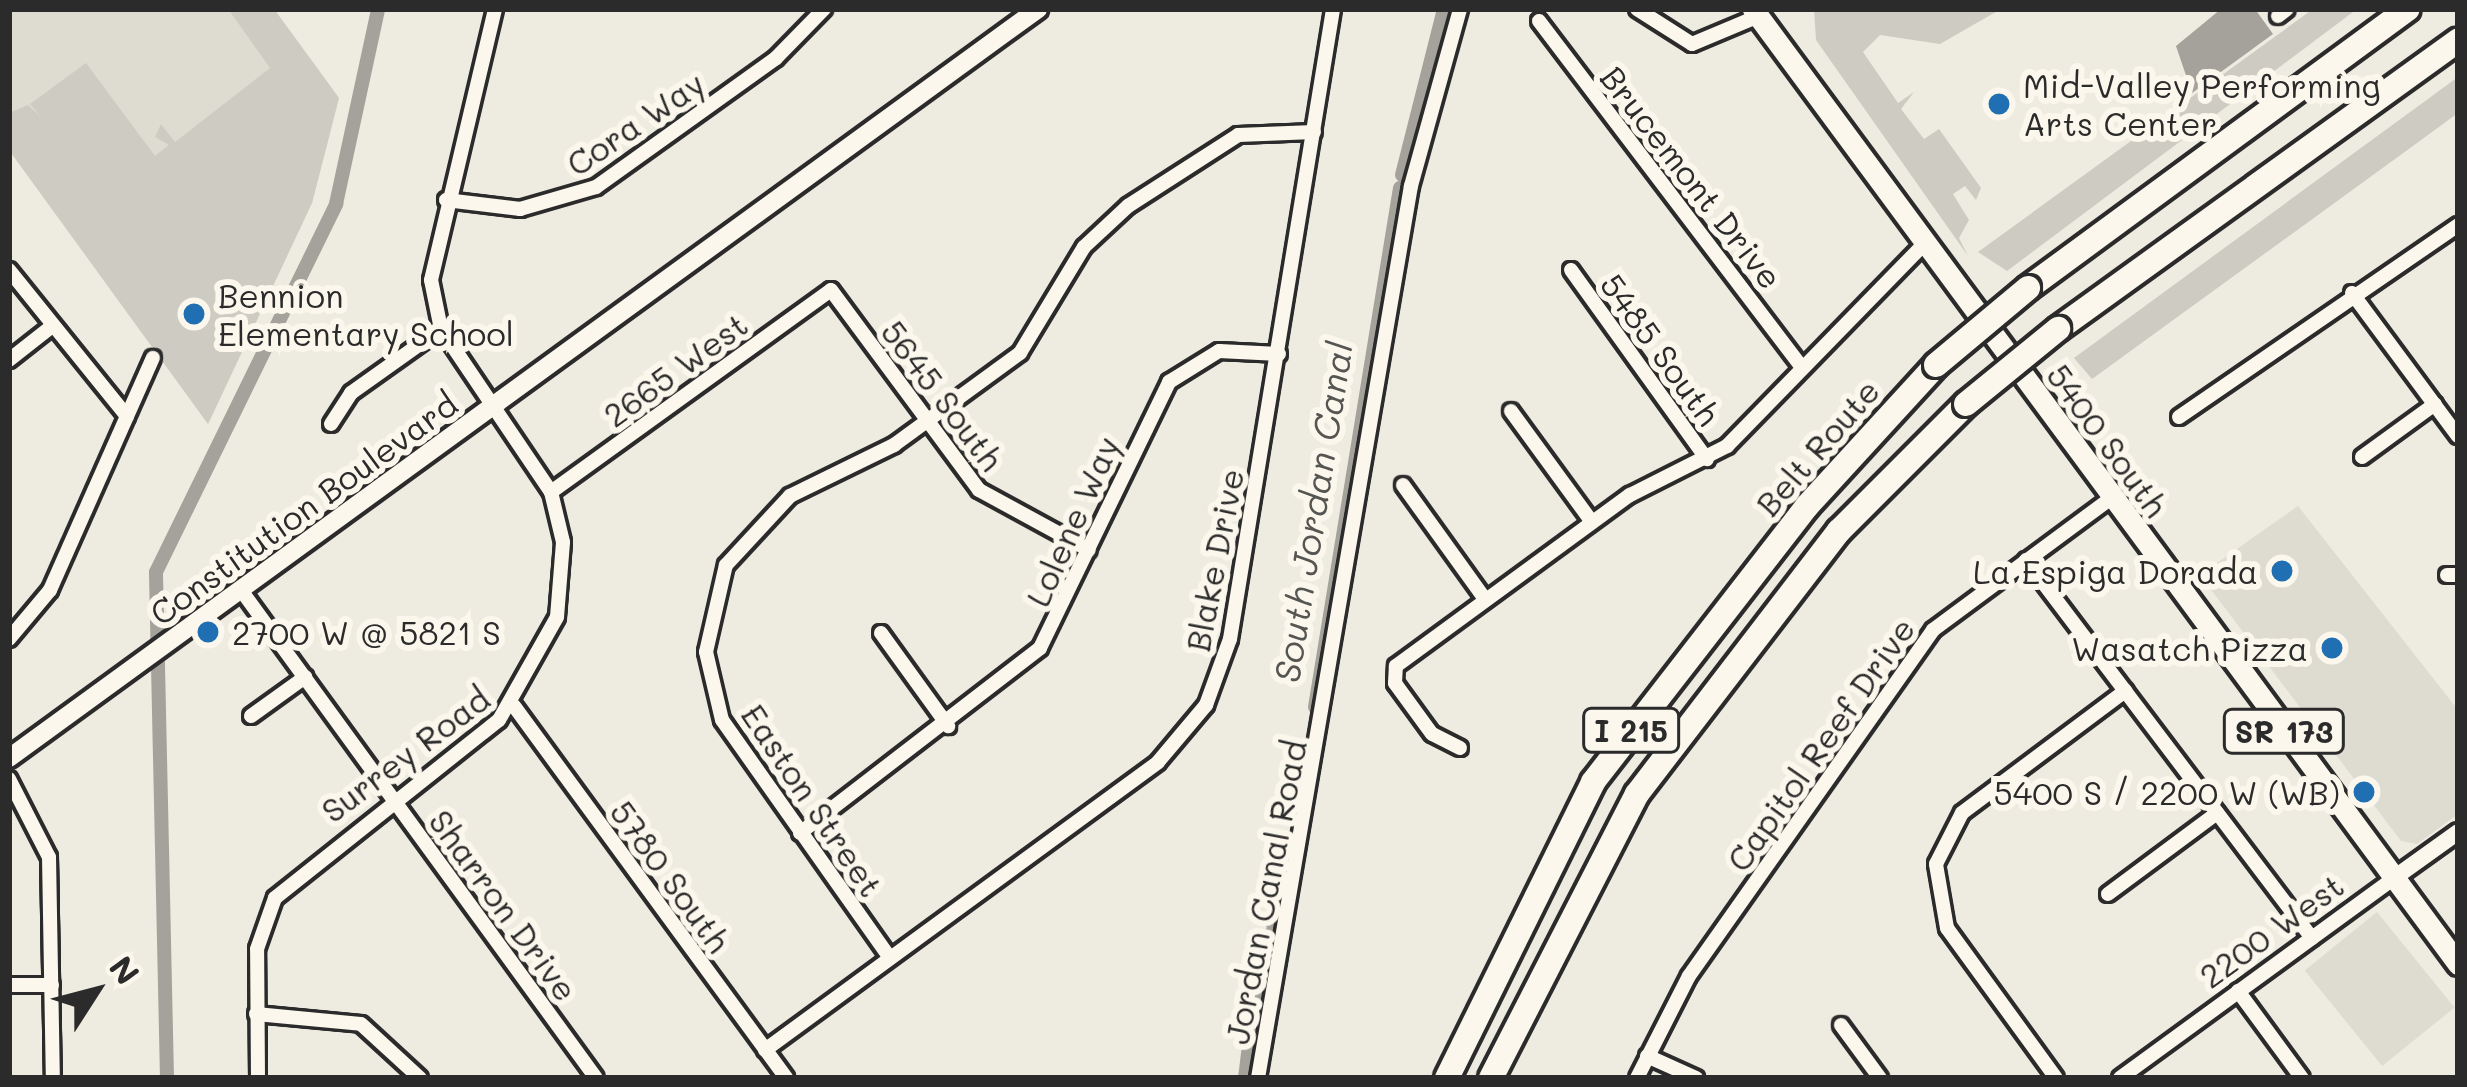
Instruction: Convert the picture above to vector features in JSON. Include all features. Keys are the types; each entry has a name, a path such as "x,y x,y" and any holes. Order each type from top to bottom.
{"highway":[{"name":"Belt Route","path":"1447,1078 1593,782 1807,506 1936,365 2028,288 2408,9"},
{"name":"I 215","path":"1491,1078 1637,794 1825,548 1966,404 2058,329 2458,40"}],"main road":[{"name":"Constitution Boulevard","path":"9,758 1038,9"},
{"name":"5400 South","path":"1756,13 2110,499 2458,964"}],"street":[{"path":"331,424 351,393 441,329 432,262 495,9"},
{"name":"Cora Way","path":"446,200 520,209 596,187 776,58 824,9"},
{"name":"Blake Drive","path":"765,1050 1158,762 1199,716 1230,639 1333,9"},
{"name":"Jordan Canal Road","path":"1258,1078 1411,186 1460,9"},
{"path":"1637,9 1691,44 1756,13"},
{"name":"Brucemont Drive","path":"1539,21 1802,367"},
{"name":"Easton Street","path":"890,958 722,721 707,664 711,605 733,553 767,514 926,422 1032,342 1084,248 1128,206 1238,135 1314,132"},
{"path":"2179,417 2352,292 2458,225"},
{"path":"1460,748 1432,734 1393,673 1485,598 1592,522 1707,459 1924,244"},
{"path":"9,270 50,327 127,416"},
{"name":"5485 South","path":"1571,270 1707,459"},
{"name":"5645 South","path":"830,290 926,422 991,501 1089,550"},
{"name":"2665 West","path":"551,492 830,290"},
{"path":"2352,292 2458,436"},
{"path":"9,360 50,327"},
{"name":"Surrey Road","path":"258,1078 257,949 275,898 514,706 563,591 551,492 441,329"},
{"name":"Lolene Way","path":"800,832 948,726 1040,648 1168,382 1219,351 1279,354"},
{"path":"9,639 50,590 153,358"},
{"path":"2362,457 2435,404"},
{"path":"1511,411 1592,522"},
{"path":"1403,485 1485,598"},
{"name":"Capitol Reef Drive","path":"1637,1078 1689,976 1912,657 1954,609 2110,499"},
{"path":"2026,560 2312,938"},
{"name":"Sharron Drive","path":"242,590 596,1078"},
{"path":"881,634 948,726"},
{"path":"251,716 304,677"},
{"path":"2056,1078 1947,928 1936,864 1975,801 2125,691"},
{"name":"5780 South","path":"514,706 786,1078"},
{"path":"9,779 46,844 52,1078"},
{"path":"2108,894 2217,813"},
{"name":"2200 West","path":"2120,1078 2458,832"},
{"path":"9,985 52,985"},
{"path":"2239,991 2302,1078"},
{"path":"256,1014 361,1024 420,1078"},
{"path":"1841,1025 1880,1078"},
{"path":"1647,1056 1696,1078"}],"shaded area":[{"name":"Bennion Elementary School","path":"9,9 274,9 339,98 312,203 208,424 9,150"},
{"name":"Bennion Elementary School","path":"228,9 274,9 339,98 312,203 208,424 9,150 9,113 28,105 41,117 30,104 86,63 155,156 169,145 155,137 161,124 175,142 270,68"},
{"path":"1814,9 2001,9 1940,44 1880,35 1863,52 1898,103 1914,92 1901,109 1924,139 1939,129 1981,188 1976,200 1965,186 1953,194 1969,220 1959,238 1968,256 1816,40"},
{"path":"2221,9 2255,9 2273,34 2192,93 2176,46"},
{"path":"2313,9 2357,9 2007,271 1978,252"},
{"path":"2458,77 2458,113 2092,379 2074,358"},
{"path":"2298,506 2458,710 2458,814 2417,844 2401,841 2200,575"},
{"path":"2377,912 2454,1008 2382,1066 2305,971"}],"waterway":[{"path":"167,1078 156,572 336,204 378,9"},
{"name":"South Jordan Canal","path":"1402,175 1444,9"},
{"name":"South Jordan Canal","path":"1315,707 1400,188"},
{"name":"South Jordan Canal","path":"1272,923 1286,865"},
{"name":"South Jordan Canal","path":"1260,972 1270,934"},
{"name":"South Jordan Canal","path":"1249,1035 1258,981"},
{"name":"South Jordan Canal","path":"1245,1078 1249,1043"}],"place":[{"name":"Mid-Valley Performing Arts Center","path":"1999,104"},
{"name":"Bennion Elementary School","path":"194,314"},
{"name":"La Espiga Dorada","path":"2282,571"},
{"name":"2700 W @ 5821 S","path":"208,632"},
{"name":"Wasatch Pizza","path":"2332,648"},
{"name":"5400 S / 2200 W (WB)","path":"2364,792"}]}
